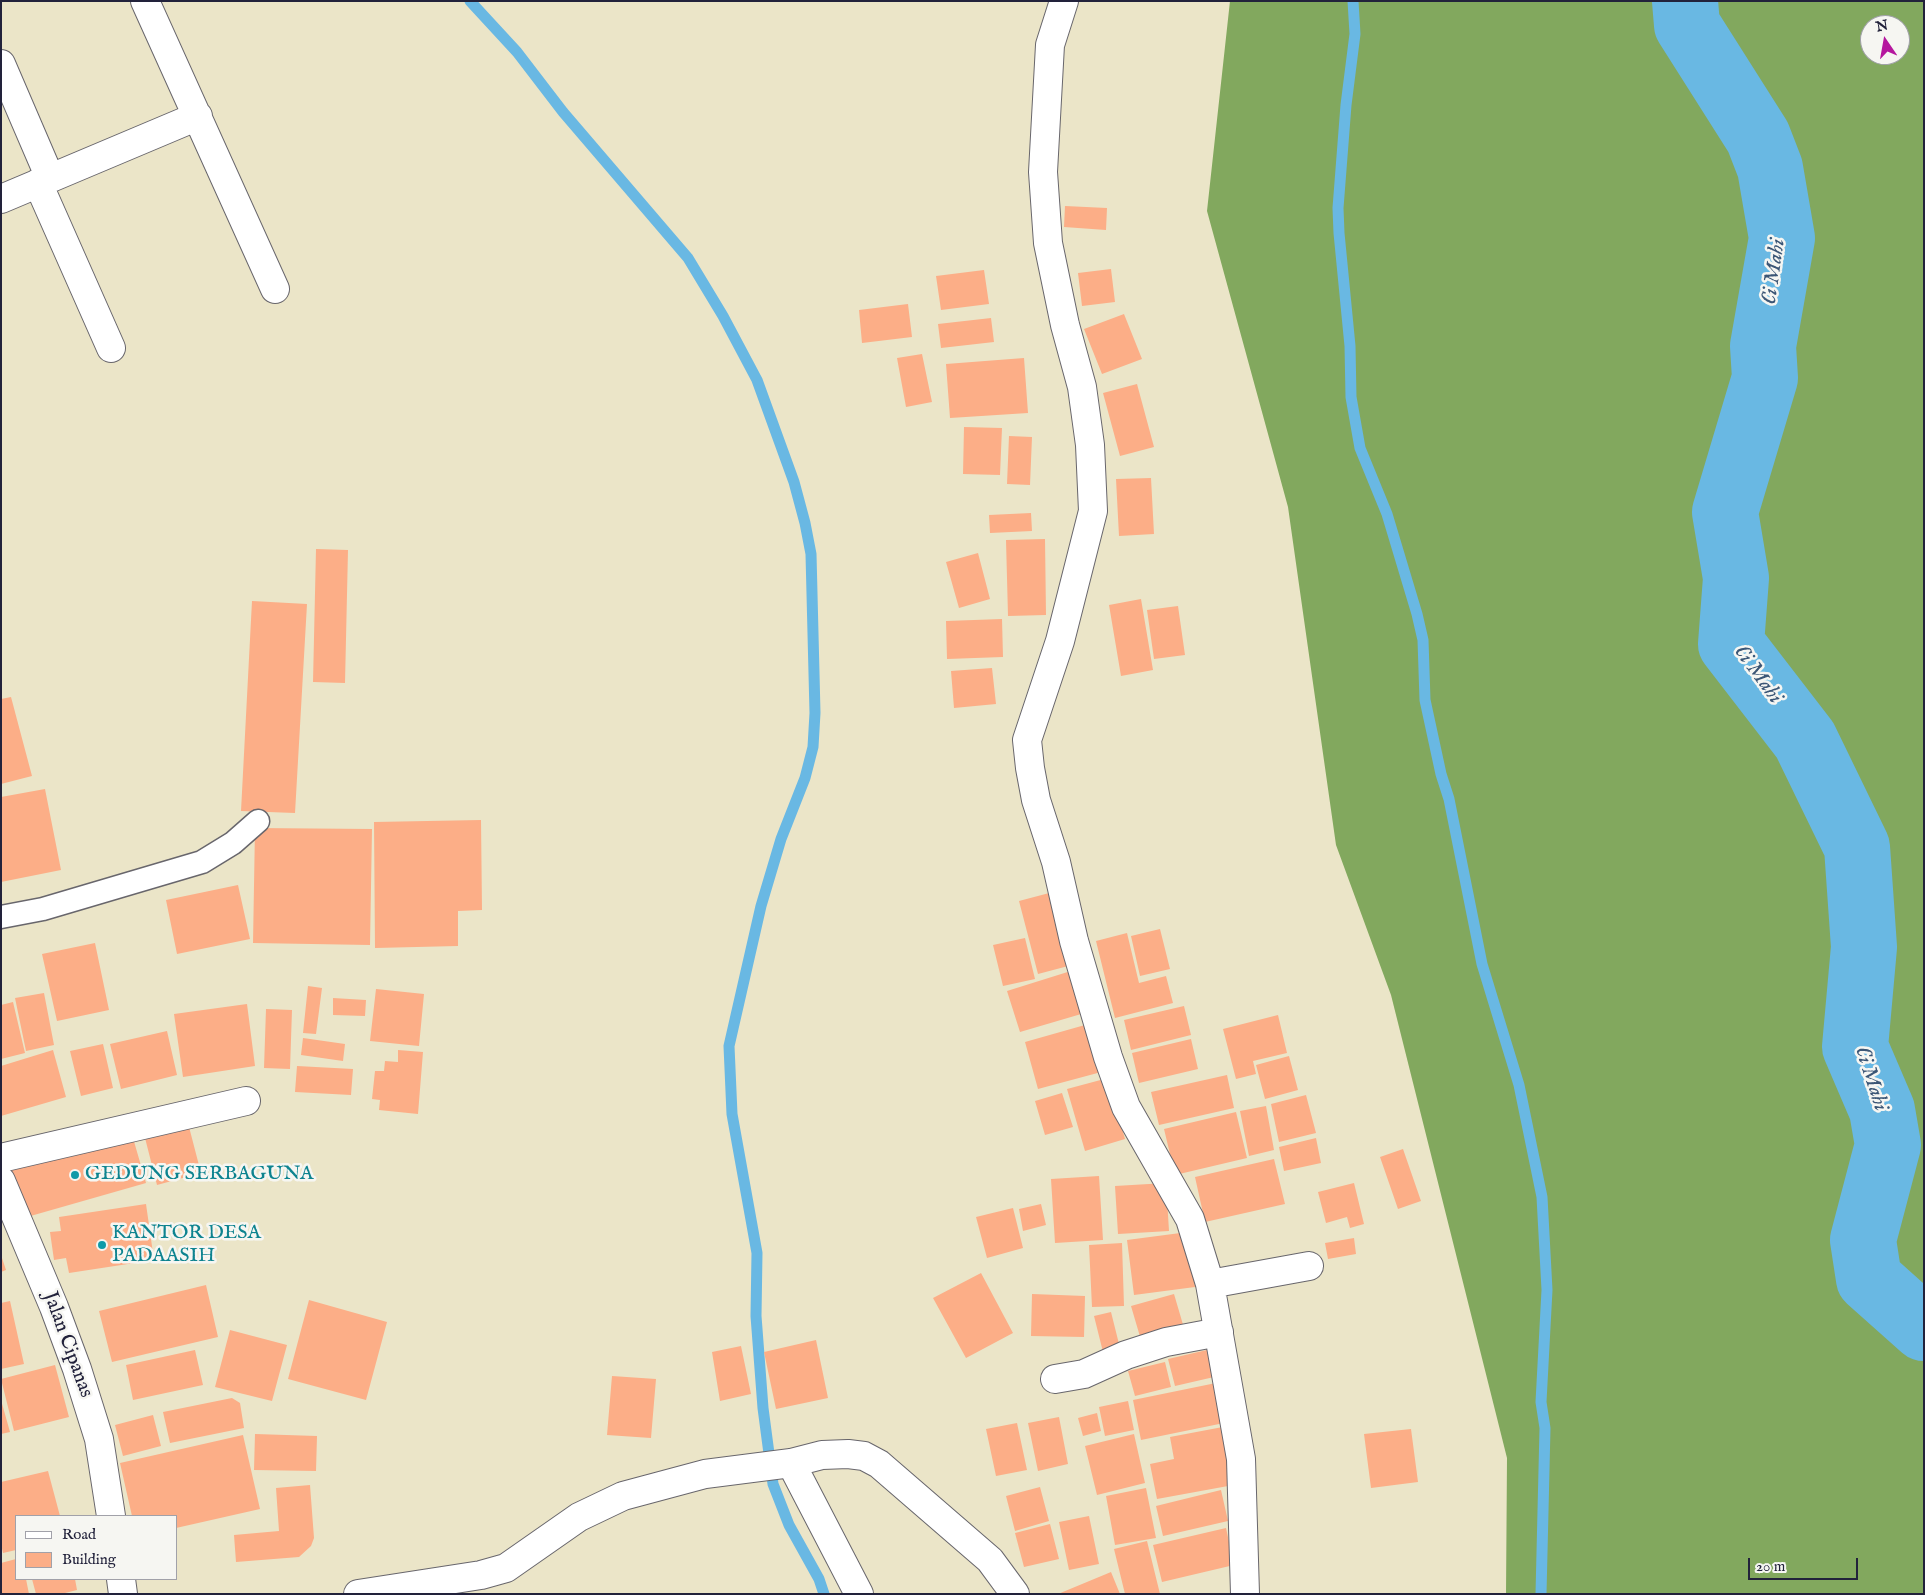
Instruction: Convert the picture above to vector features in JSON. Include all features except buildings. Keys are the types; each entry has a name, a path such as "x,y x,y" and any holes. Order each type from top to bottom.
{"street":[{"path":"145,1 275,289"},
{"path":"1064,1 1064,8 1050,45 1043,172 1048,243 1064,325 1082,387 1090,445 1093,510 1060,641 1026,740 1036,800 1056,862 1074,942 1108,1057 1126,1107 1190,1219 1210,1284 1241,1459 1245,1594"},
{"path":"1,64 44,181 111,348"},
{"path":"1,199 198,116"},
{"path":"1,1158 246,1101"},
{"name":"Jalan Cipanas","path":"1,1181 54,1306 77,1369 98,1439 111,1515"},
{"path":"1210,1284 1309,1266"},
{"path":"1055,1380 1084,1374 1126,1355 1166,1342 1219,1332"},
{"path":"358,1594 481,1575 506,1568 579,1517 623,1496 705,1474 791,1462 822,1455 848,1454 864,1456 879,1464 990,1560 1015,1594"},
{"path":"791,1462 859,1594"},
{"path":"121,1580 123,1594"}],"lane":[{"path":"1,917 43,909 202,862 232,844 258,821"}],"green space":[{"path":"1230,1 1924,1 1924,1594 1506,1594 1507,1458 1391,995 1336,845 1288,507 1207,211"}],"waterway":[{"path":"470,1 517,52 563,112 688,258 723,316 757,380 794,482 805,523 811,554 815,713 813,747 805,778 781,839 761,906 729,1046 732,1114 757,1253 756,1316 763,1408 773,1484 789,1525 819,1579 824,1594"},
{"path":"1353,1 1355,34 1346,105 1338,208 1350,346 1351,397 1360,448 1387,514 1417,614 1423,640 1425,700 1441,774 1449,799 1482,964 1519,1085 1542,1197 1547,1290 1541,1402 1545,1428 1541,1594"},
{"name":"Ci Mahi","path":"1685,1 1687,25 1758,137 1770,168 1782,238 1763,346 1765,378 1725,512 1736,578 1731,644 1805,740 1857,847 1864,947 1855,1047 1882,1110 1888,1145 1863,1240 1869,1279 1924,1328"}],"place":[{"name":"GEDUNG SERBAGUNA","path":"75,1175"},
{"name":"KANTOR DESA PADAASIH","path":"102,1245"}]}
